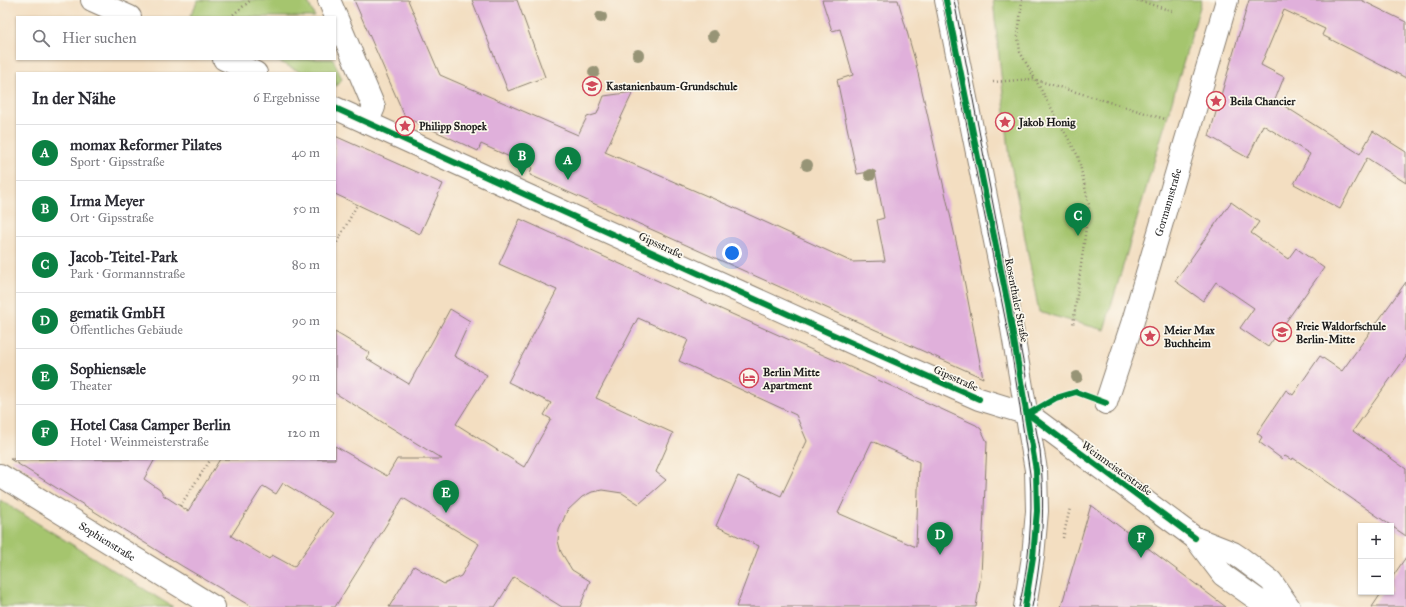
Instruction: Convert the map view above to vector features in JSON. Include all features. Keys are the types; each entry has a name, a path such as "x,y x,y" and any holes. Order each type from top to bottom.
{"street":[{"path":"92,0 128,16"},
{"path":"329,0 336,16"},
{"name":"Rosenthaler Straße","path":"946,0 1007,299 1028,414 1036,470 1037,511 1033,557 1025,607"},
{"name":"Gormannstraße","path":"1106,403 1133,321 1227,0"},
{"path":"336,17 374,107 367,123"},
{"path":"226,60 254,72"},
{"name":"Gipsstraße","path":"336,108 836,336 979,399 1028,414"},
{"name":"Weinmeisterstraße","path":"1028,414 1195,538 1233,553 1242,559 1271,581 1289,607"},
{"name":"Sophienstraße","path":"0,475 214,607"},
{"name":"Weinmeisterstraße","path":"1195,538 1223,575 1258,600 1282,607"}],"path":[{"path":"231,16 251,0"},
{"path":"1022,0 1018,36 1020,52 1078,156 1089,204 1073,325"},
{"path":"1137,0 1172,11"},
{"path":"993,82 1034,79 1170,120"},
{"path":"336,244 357,204"},
{"path":"180,506 210,460"},
{"path":"1063,538 1070,508"}],"green space":[{"path":"198,0 307,0 315,16 190,16"},
{"path":"993,0 1202,0 1104,330 1039,312 1010,159"},
{"path":"275,60 333,60 342,79 336,86 336,72 301,72"},
{"path":"0,500 173,607 0,607"}],"building":[{"path":"354,0 408,0 440,75 578,135 587,117 597,114 604,96 633,92 605,152 728,205 852,262 885,261 877,220 884,218 875,171 857,174 837,80 853,75 840,29 832,31 822,0 898,0 915,60 959,254 983,378 530,175 532,167 481,144 478,151 405,117"},
{"path":"472,0 517,0 545,77 508,91"},
{"path":"1249,0 1361,0 1406,22 1406,78 1322,35 1325,29 1284,10 1261,65 1284,77 1275,100 1360,154 1373,131 1406,152 1406,183 1367,158 1340,209 1294,184 1310,154 1263,125 1248,158 1209,136"},
{"path":"336,136 443,184 420,234 336,194"},
{"path":"1231,202 1259,222 1251,233 1288,259 1296,248 1324,268 1268,347 1240,328 1254,308 1216,282 1203,301 1175,281"},
{"path":"520,219 976,425 981,429 987,442 981,576 976,607 736,607 759,546 716,526 738,476 781,496 807,441 796,415 679,361 688,340 638,318 596,398 673,433 656,472 666,480 639,504 622,493 602,490 592,492 582,497 567,511 559,530 558,541 561,552 572,570 590,581 580,607 562,607 514,577 495,607 389,607 414,566 444,584 461,576 479,544 403,498 335,607 252,607 182,566 10,459 154,460 144,479 160,490 163,495 188,511 219,460 336,460 336,447 387,476 397,459 442,459 336,394 336,333 370,353 366,358 409,384 450,309 470,321 454,356 487,375 456,424 524,467 551,419 544,415 551,403 508,382 557,290 499,264","holes":["872,441 919,462 916,547 838,513","283,483 333,513 294,567 272,555 269,559 231,536 263,486 276,494"]},
{"path":"1406,282 1406,357 1353,431 1406,469 1406,536 1394,528 1394,523 1387,523 1293,458 1292,460 1285,456 1282,459 1259,442 1262,437 1257,433 1286,390 1293,395 1320,356 1342,371"},
{"path":"1091,505 1226,607 1061,607"},
{"path":"1406,557 1406,607 1372,607 1380,595 1394,595 1394,575"}],"tram line":[{"path":"942,0 1011,348 1030,474 1031,507 1028,558 1019,607"},
{"path":"954,0 1040,450 1043,509 1039,568 1032,607"}],"cycle path":[{"path":"946,0 1008,305 1036,470 1037,511 1033,557 1025,607"},
{"path":"336,108 836,336 979,399"},
{"path":"1028,414 1056,398 1076,392 1106,403"},
{"path":"1028,414 1195,538"}],"place":[{"name":"Kastanienbaum-Grundschule","path":"592,86"},
{"name":"Beila Chancier","path":"1216,101"},
{"name":"Jakob Honig","path":"1005,122"},
{"name":"Philipp Snopek","path":"405,126"},
{"name":"Irma Meyer","path":"522,176"},
{"name":"momax Reformer Pilates","path":"568,180"},
{"name":"Jacob-Teitel-Park","path":"1078,236"},
{"name":"Freie Waldorfschule Berlin-Mitte","path":"1282,332"},
{"name":"Meier Max Buchheim","path":"1150,336"},
{"name":"Berlin Mitte Apartment","path":"749,378"},
{"name":"Sophiensæle","path":"446,513"},
{"name":"gematik GmbH","path":"940,555"},
{"name":"Hotel Casa Camper Berlin","path":"1141,558"}]}
